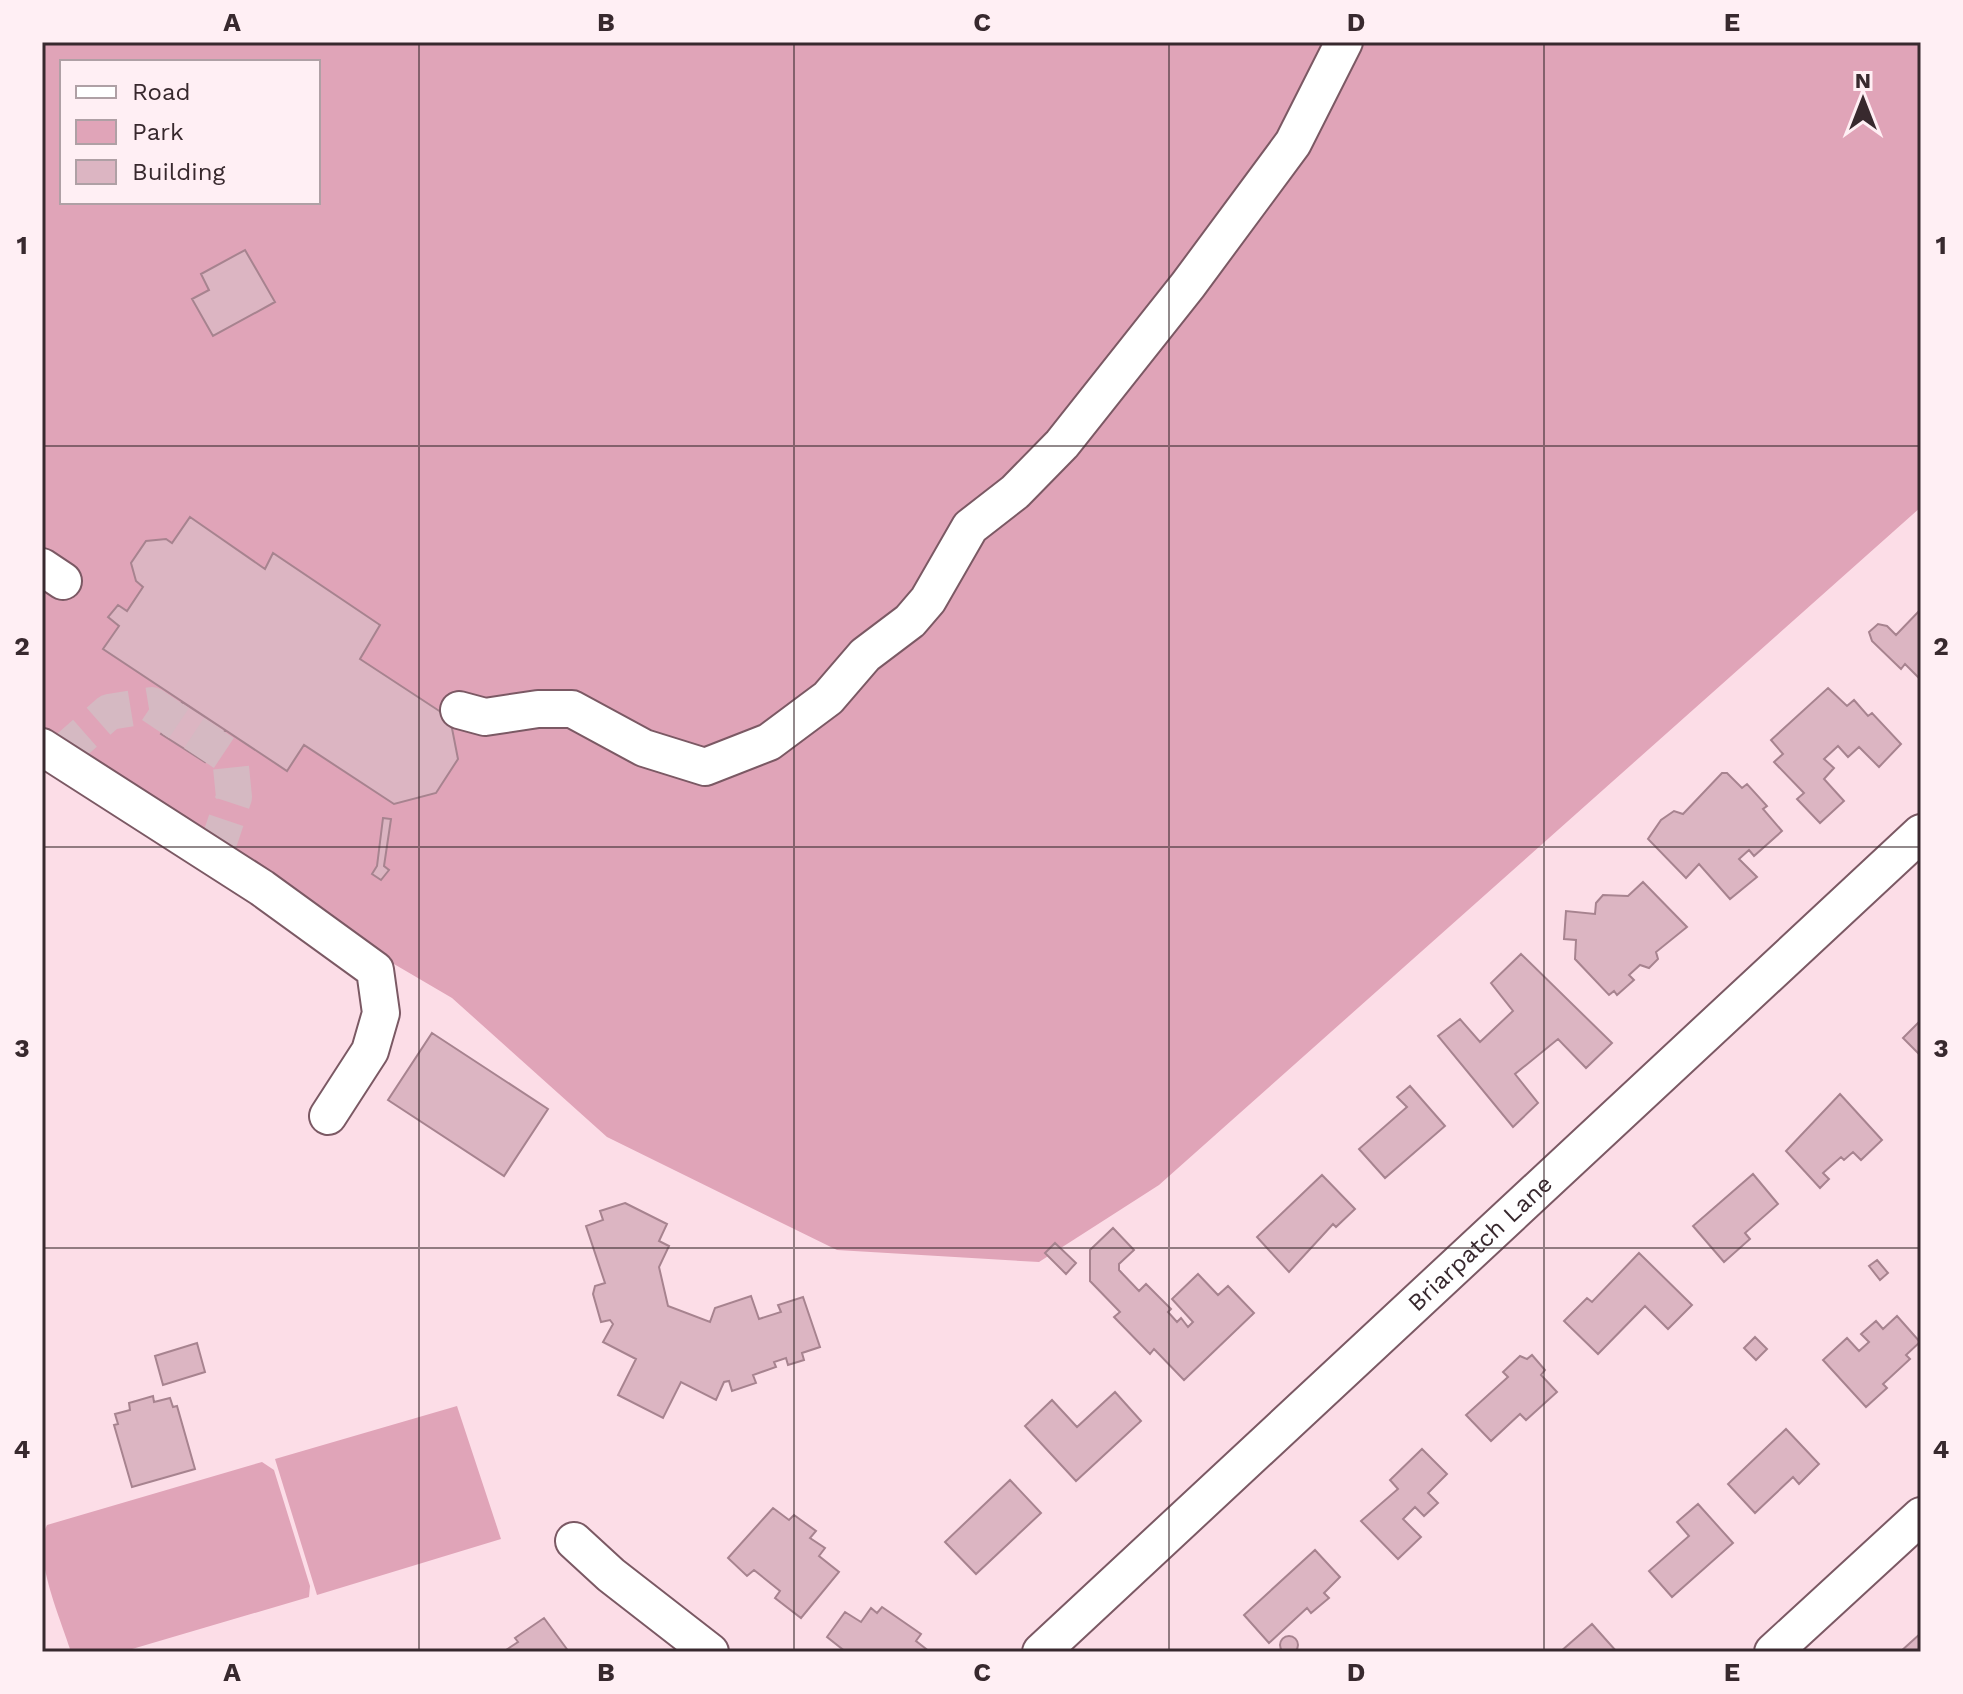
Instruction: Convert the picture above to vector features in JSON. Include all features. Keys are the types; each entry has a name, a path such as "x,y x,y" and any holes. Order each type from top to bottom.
{"street":[{"path":"459,710 485,717 538,709 572,709 644,748 705,767 769,742 828,698 865,655 910,621 928,600 970,527 1015,492 1062,444 1188,285 1286,154 1344,42"},
{"path":"42,747 262,888 375,970 381,1013 370,1051 328,1116"},
{"name":"Briarpatch Lane","path":"1041,1652 1921,833"},
{"path":"1773,1652 1920,1519"},
{"path":"574,1541 611,1575 710,1652"}],"green space":[{"path":"42,42 1921,42 1921,507 1159,1185 1039,1262 837,1250 607,1137 452,998 42,758"},
{"path":"457,1406 501,1539 317,1595 275,1459"},
{"path":"262,1462 274,1470 310,1586 309,1597 122,1652 70,1649 45,1568 43,1537 47,1525"}],"building":[{"path":"245,250 275,302 213,336 192,299 209,290 201,274"},
{"path":"190,517 265,569 273,553 380,625 360,659 450,718 458,759 436,793 394,804 304,745 287,771 103,649 119,626 108,617 118,605 127,611 143,587 136,581 131,563 146,541 166,539 172,543"},
{"path":"1921,609 1921,680 1905,664 1901,669 1872,641 1869,632 1878,624 1887,626 1896,635"},
{"path":"1828,688 1847,706 1854,700 1868,716 1872,713 1901,744 1879,767 1859,747 1848,757 1838,746 1824,759 1834,768 1824,779 1844,801 1820,823 1797,799 1804,793 1774,762 1783,754 1771,740"},
{"path":"182,702 225,730 205,762 161,734"},
{"path":"1722,773 1727,773 1742,788 1747,784 1767,806 1763,809 1782,831 1754,856 1749,850 1739,859 1757,877 1730,899 1699,864 1686,878 1648,839 1661,820 1674,811 1683,814"},
{"path":"383,818 391,819 384,866 389,870 381,880 372,874 377,866"},
{"path":"1643,882 1687,927 1656,952 1658,959 1649,968 1640,965 1629,975 1634,980 1617,995 1614,991 1609,995 1575,959 1576,940 1564,939 1566,911 1595,914 1596,903 1603,895 1628,896"},
{"path":"1521,954 1612,1043 1586,1068 1558,1039 1515,1074 1538,1103 1513,1127 1438,1036 1460,1019 1480,1042 1513,1011 1491,983"},
{"path":"1921,1020 1921,1056 1903,1038"},
{"path":"432,1033 548,1109 504,1176 388,1100"},
{"path":"1410,1086 1445,1126 1385,1178 1359,1149 1407,1107 1397,1097"},
{"path":"1840,1094 1882,1140 1861,1160 1853,1152 1844,1160 1841,1157 1823,1173 1829,1179 1820,1188 1786,1151"},
{"path":"1753,1174 1778,1204 1745,1233 1750,1239 1724,1262 1693,1226"},
{"path":"1322,1175 1355,1209 1336,1227 1333,1224 1289,1272 1257,1237"},
{"path":"625,1203 667,1224 659,1241 669,1246 659,1267 668,1306 710,1322 715,1308 751,1296 759,1319 781,1312 778,1305 803,1297 820,1347 802,1353 804,1360 788,1365 786,1358 774,1362 776,1367 753,1375 756,1383 732,1391 729,1381 724,1382 716,1400 681,1382 663,1418 618,1395 636,1359 603,1342 613,1324 610,1320 601,1322 593,1294 595,1286 605,1283 586,1226 603,1220 600,1211"},
{"path":"1113,1228 1134,1250 1119,1264 1119,1270 1139,1291 1146,1284 1171,1309 1168,1312 1177,1322 1181,1318 1188,1327 1193,1322 1172,1299 1198,1274 1218,1295 1228,1286 1254,1313 1184,1380 1154,1349 1150,1354 1114,1317 1120,1312 1090,1281 1090,1250"},
{"path":"1055,1243 1076,1263 1066,1274 1045,1253"},
{"path":"1639,1253 1692,1305 1668,1329 1645,1306 1598,1354 1564,1321 1587,1298 1592,1302"},
{"path":"1877,1260 1888,1273 1880,1280 1869,1266"},
{"path":"1897,1316 1920,1342 1906,1355 1910,1359 1883,1384 1887,1388 1866,1407 1823,1360 1847,1338 1859,1351 1869,1342 1861,1334 1876,1321 1883,1329"},
{"path":"1755,1337 1767,1349 1756,1360 1744,1348"},
{"path":"197,1343 205,1372 163,1385 155,1356"},
{"path":"1532,1355 1545,1370 1541,1375 1557,1392 1526,1420 1520,1414 1491,1441 1466,1415 1508,1377 1503,1372 1520,1356 1527,1359"},
{"path":"1115,1392 1141,1421 1076,1481 1025,1426 1052,1400 1077,1427"},
{"path":"153,1396 154,1402 170,1398 173,1407 177,1406 195,1469 132,1487 114,1425 118,1424 115,1414 130,1410 129,1403"},
{"path":"1786,1429 1819,1464 1799,1484 1793,1477 1755,1513 1728,1484"},
{"path":"1422,1449 1447,1474 1428,1493 1438,1503 1424,1516 1415,1507 1403,1519 1421,1537 1398,1559 1361,1521 1398,1489 1390,1480"},
{"path":"1010,1480 1041,1513 976,1574 945,1542"},
{"path":"1698,1504 1733,1543 1672,1597 1649,1571 1689,1536 1677,1522"},
{"path":"773,1508 789,1520 794,1515 816,1531 810,1538 825,1548 819,1556 839,1572 801,1618 775,1598 780,1591 754,1570 747,1576 728,1558"},
{"path":"1315,1550 1340,1577 1324,1593 1329,1598 1311,1613 1307,1608 1269,1643 1244,1615"},
{"path":"882,1607 921,1634 916,1641 930,1652 846,1652 827,1637 845,1612 861,1622 871,1608 877,1613"},
{"path":"544,1618 569,1652 503,1652 518,1642 515,1638"},
{"path":"1592,1624 1617,1652 1560,1652"},
{"path":"1921,1633 1921,1652 1900,1652"},
{"path":"1289,1636 1298,1645 1289,1654 1280,1645"}],"tunnel":[{"path":"58,757 109,712 152,705 230,757 234,797 214,857"}]}
